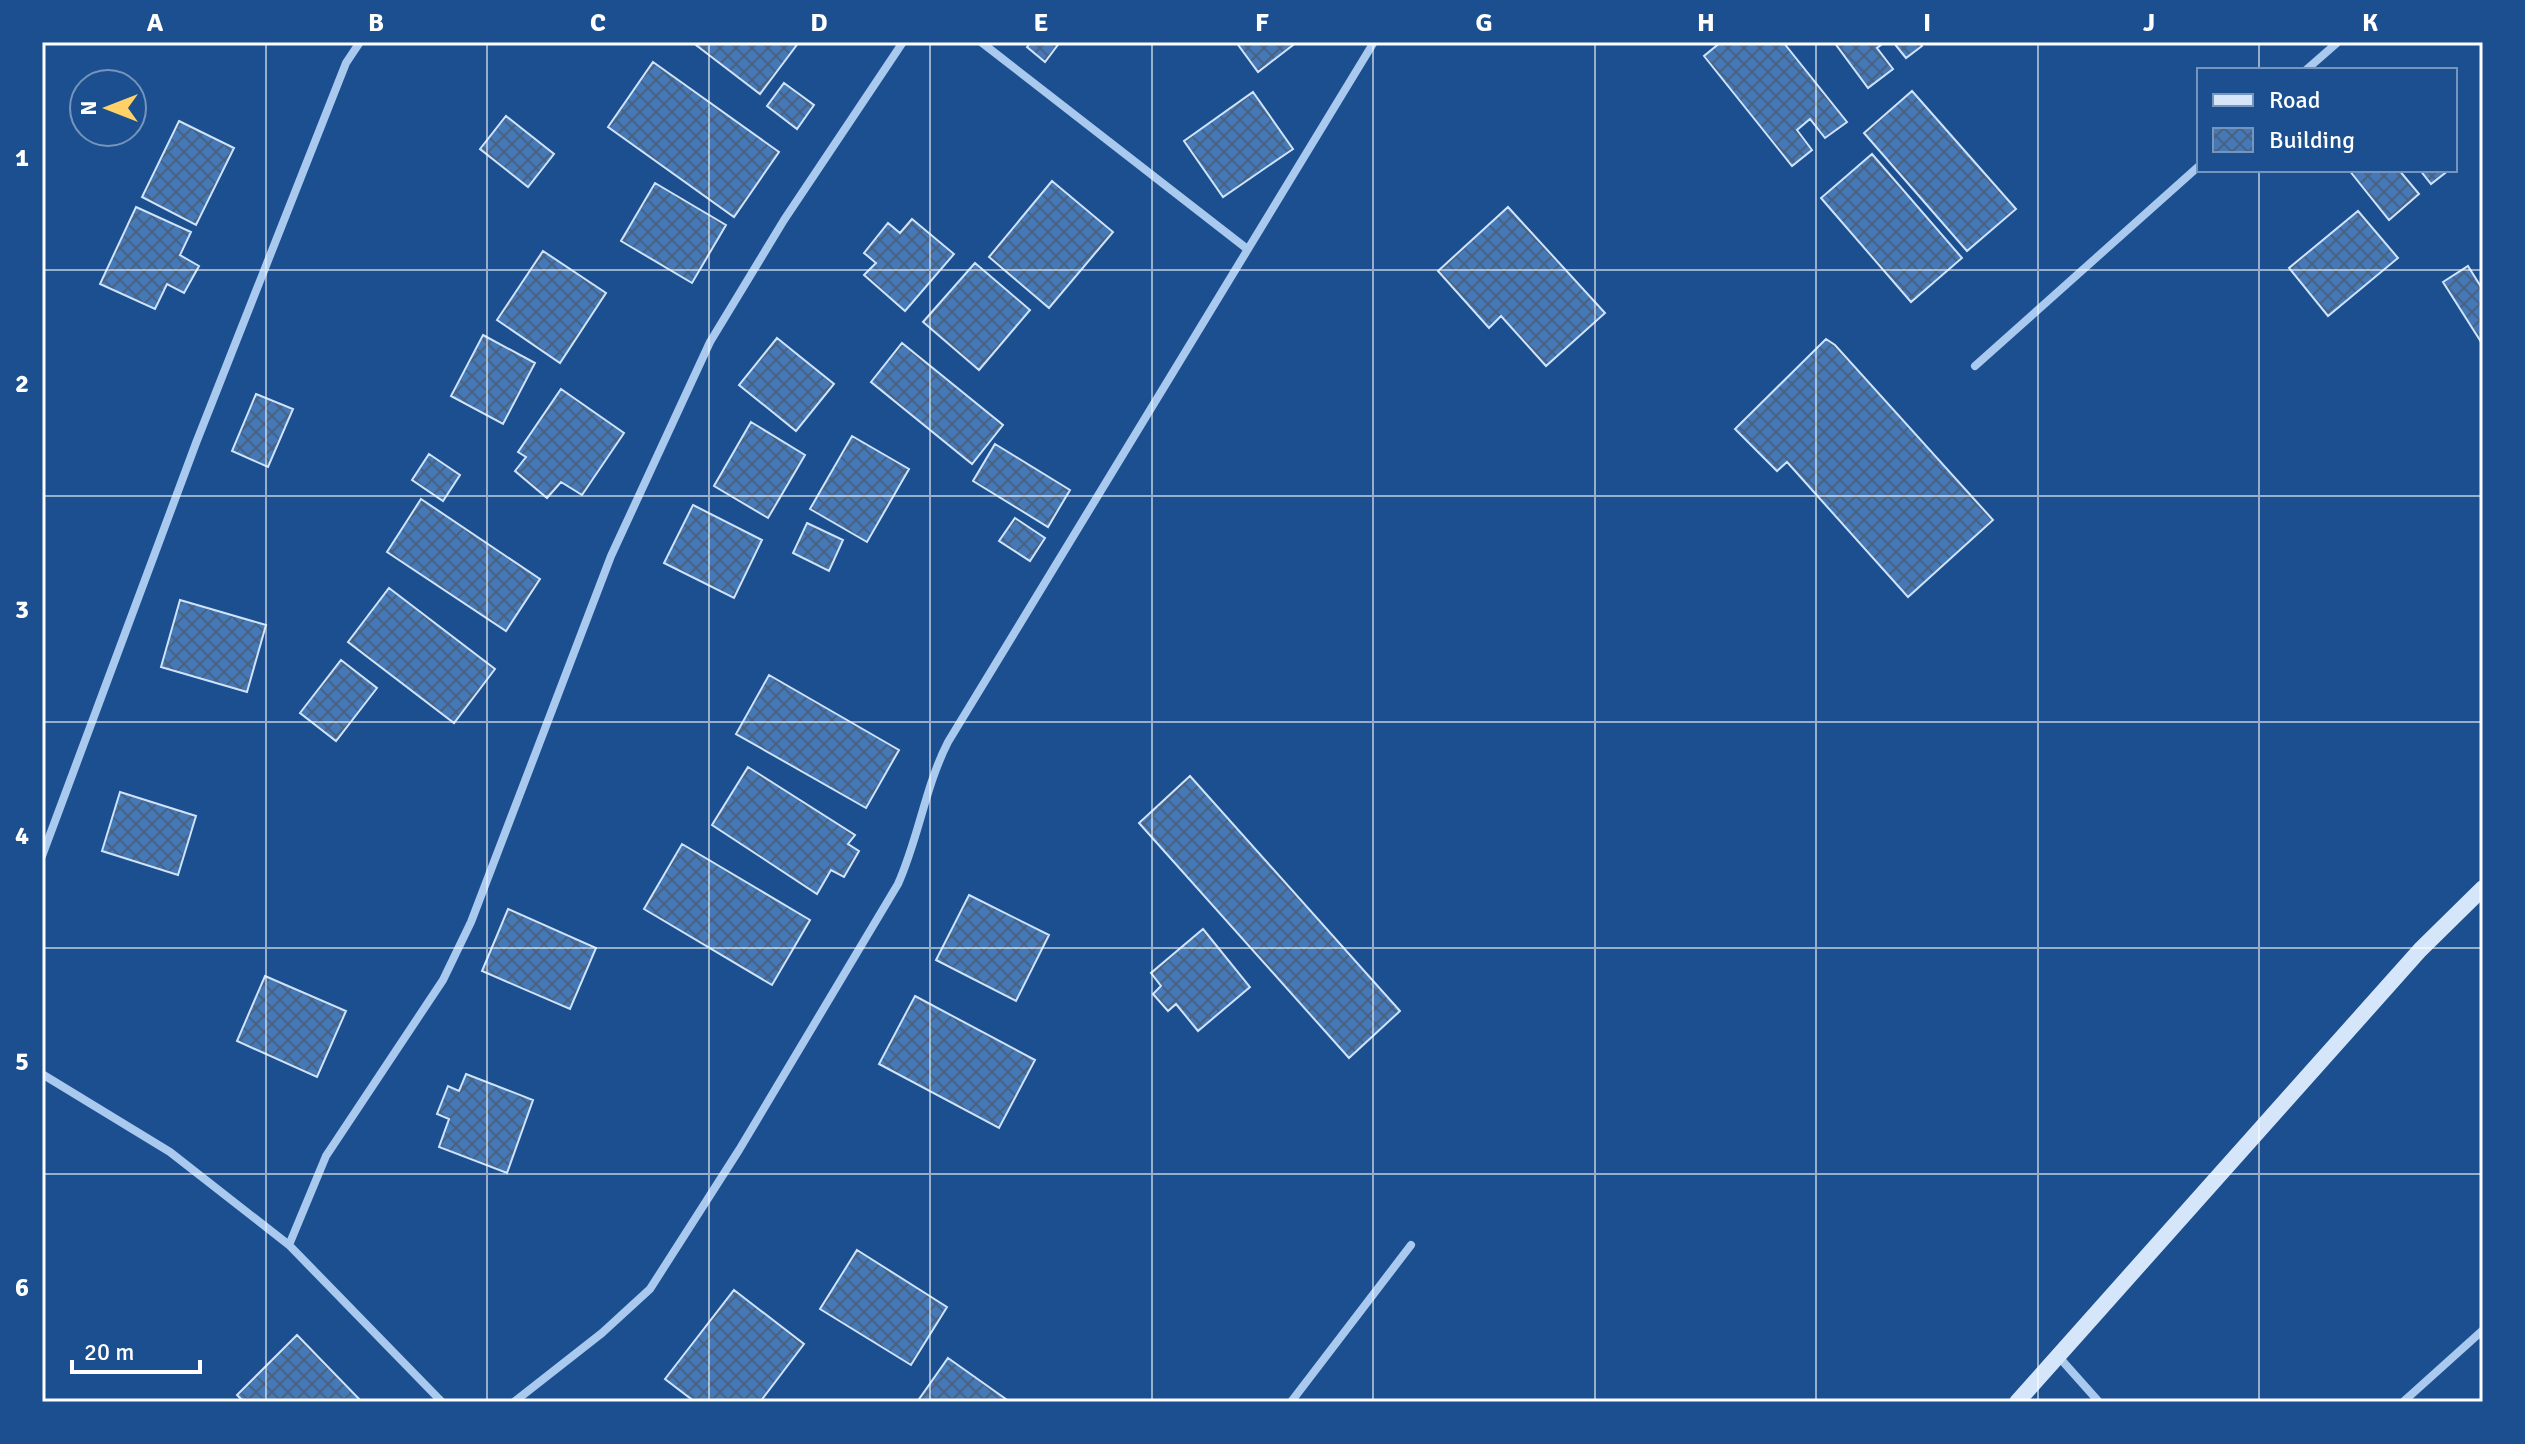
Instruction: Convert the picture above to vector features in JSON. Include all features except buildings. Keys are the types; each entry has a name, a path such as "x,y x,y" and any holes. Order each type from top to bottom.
{"street":[{"path":"42,856 196,443 346,63 360,42"},
{"path":"289,1245 326,1156 443,980 471,922 611,556 710,342 784,220 903,42"},
{"path":"981,42 1246,248"},
{"path":"514,1402 602,1333 650,1289 739,1150 898,884 913,851 933,773 948,742 1374,42"},
{"path":"2308,68 2338,42"},
{"path":"1975,366 2197,168"},
{"path":"2017,1402 2420,950 2483,888"},
{"path":"42,1074 170,1152 289,1245 442,1402"},
{"path":"1291,1402 1411,1245"},
{"path":"2403,1402 2483,1330"},
{"path":"2058,1356 2099,1402"}]}
